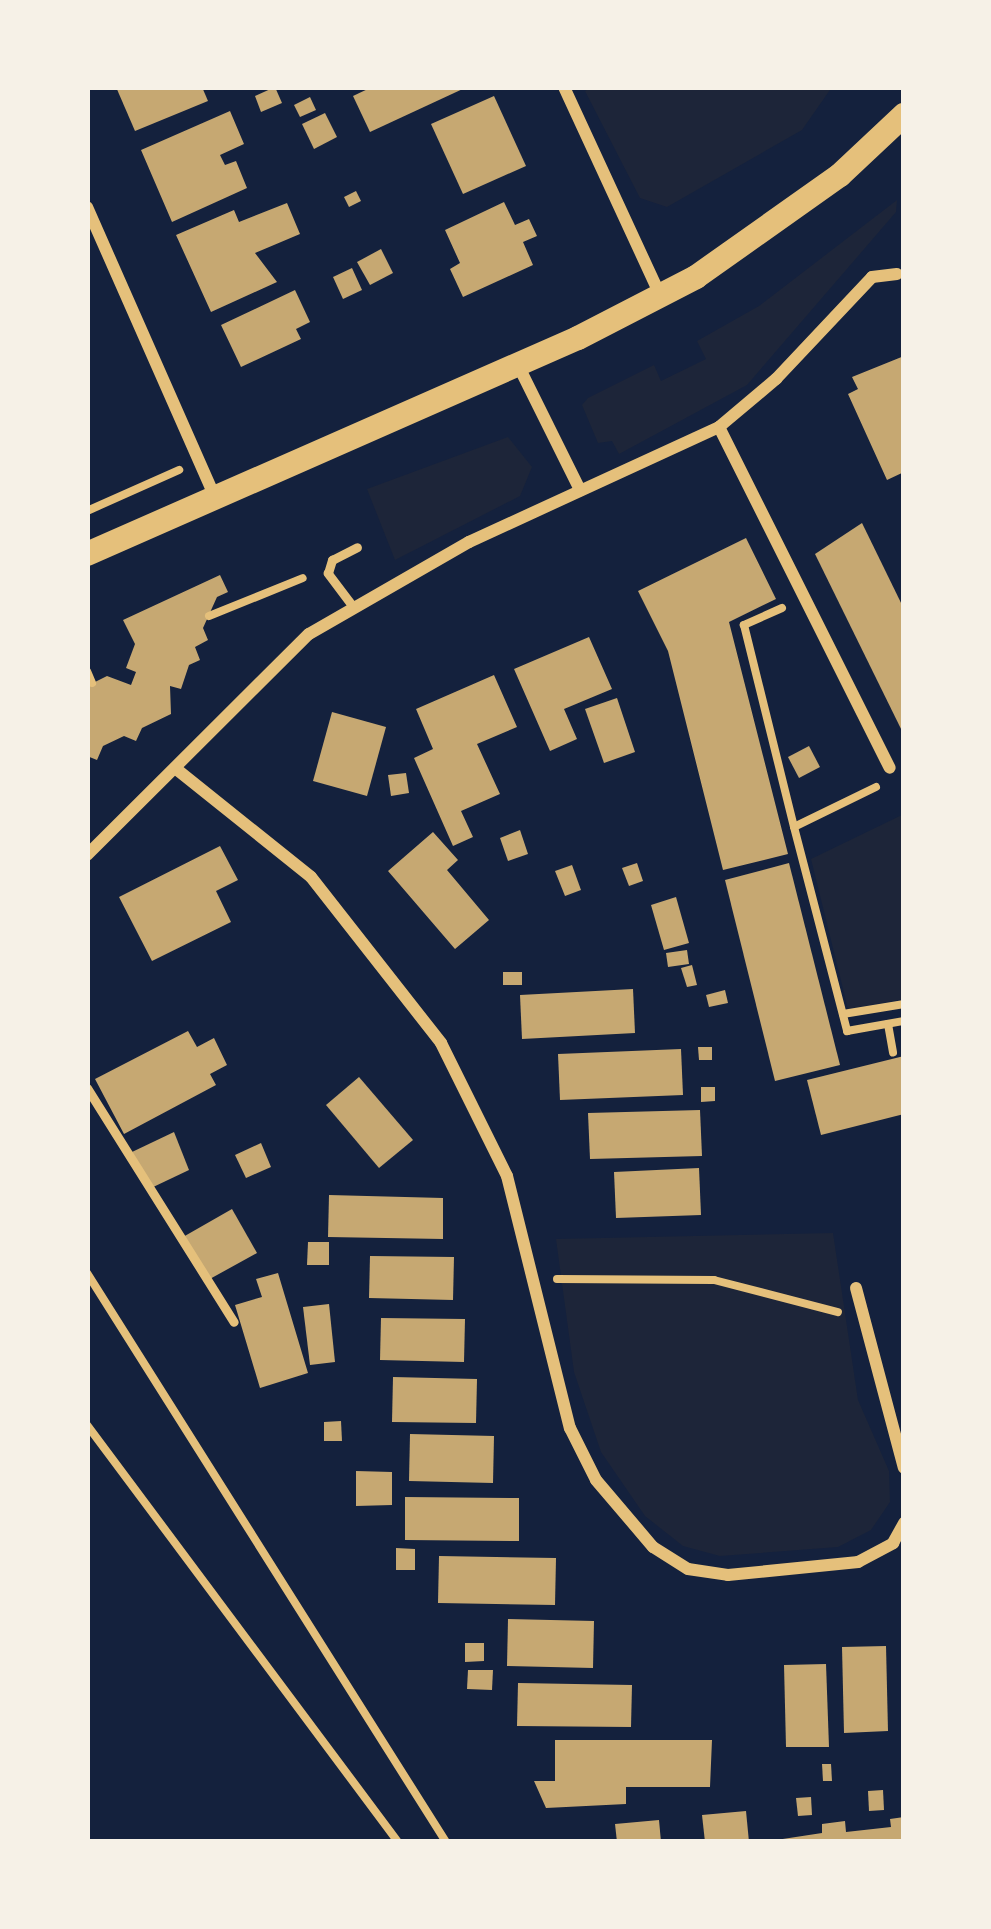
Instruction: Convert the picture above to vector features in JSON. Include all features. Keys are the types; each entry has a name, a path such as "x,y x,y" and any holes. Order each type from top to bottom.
{"main road":[{"path":"87,554 518,365 661,295 840,175 904,115"}],"street":[{"path":"564,87 661,295"},
{"path":"87,207 215,497"},
{"path":"87,855 277,664 351,604 718,427 776,379 872,277 897,274"},
{"path":"518,365 580,490"},
{"path":"718,427 894,772"},
{"path":"176,768 292,857 338,904 441,1042 494,1140 582,1454 613,1502 670,1561 728,1575 858,1562 892,1543 904,1523"},
{"path":"856,1288 904,1468"}],"lane":[{"path":"351,604 328,573 332,560 357,547"},
{"path":"87,1088 234,1322"}],"path":[{"path":"87,511 197,462"},
{"path":"209,616 328,573"},
{"path":"803,598 744,625 847,1031 904,1021"},
{"path":"87,671 92,683"},
{"path":"794,827 894,772"},
{"path":"843,1014 904,1004"},
{"path":"888,1024 893,1053"},
{"path":"87,1274 446,1842"},
{"path":"532,1279 714,1280 862,1318"},
{"path":"87,1426 398,1842"}],"shaded area":[{"path":"592,87 832,87 802,130 667,207 640,198 585,91"},
{"path":"897,200 896,212 747,385 619,454 612,441 598,443 582,405 588,398 654,365 661,381 706,359 697,341 759,306"},
{"path":"508,437 532,467 520,496 395,560 367,489"},
{"path":"904,814 904,999 848,1009 811,859"},
{"path":"833,1233 858,1400 889,1471 890,1502 871,1530 838,1547 720,1556 683,1546 645,1516 601,1452 574,1372 556,1239"}],"building":[{"path":"116,87 202,87 208,101 135,131"},
{"path":"275,87 282,103 261,112 255,96"},
{"path":"372,87 467,87 370,132 353,96"},
{"path":"494,96 526,166 463,194 431,124"},
{"path":"310,97 316,110 300,117 294,105"},
{"path":"230,111 244,144 220,155 225,165 236,161 247,188 172,222 141,150"},
{"path":"325,113 337,137 314,149 302,124"},
{"path":"356,191 361,201 349,207 344,197"},
{"path":"504,202 515,225 529,219 537,236 523,242 533,265 463,297 450,269 460,263 445,230"},
{"path":"287,203 300,234 255,253 277,282 211,312 176,235 234,210 239,222"},
{"path":"381,249 393,273 370,285 357,262"},
{"path":"352,268 362,290 343,299 333,277"},
{"path":"295,290 310,322 296,329 301,339 241,367 221,325"},
{"path":"904,356 904,472 887,480 848,394 858,389 852,377"},
{"path":"862,523 904,609 904,735 815,554"},
{"path":"746,538 776,599 729,622 788,854 723,870 668,651 638,591"},
{"path":"220,575 228,592 217,597 203,628 208,640 195,647 200,660 189,665 181,689 170,686 171,714 142,728 136,741 124,736 103,746 97,760 87,756 87,686 107,676 131,685 136,672 126,668 135,644 123,620"},
{"path":"589,637 612,689 564,709 577,739 550,751 514,669"},
{"path":"494,675 517,727 477,744 500,794 461,811 473,837 453,846 414,758 433,749 416,709"},
{"path":"617,698 635,752 604,763 585,709"},
{"path":"332,712 386,727 367,796 313,781"},
{"path":"809,746 820,767 799,778 788,757"},
{"path":"406,773 409,793 391,796 388,775"},
{"path":"520,830 528,854 508,861 500,838"},
{"path":"433,832 458,860 447,870 489,920 455,949 388,871"},
{"path":"220,846 238,880 216,891 231,922 152,961 119,897"},
{"path":"637,863 643,881 629,886 622,868"},
{"path":"789,863 840,1065 775,1081 725,880"},
{"path":"572,865 581,890 565,896 555,871"},
{"path":"676,897 689,943 664,950 651,905"},
{"path":"687,950 689,964 668,967 666,953"},
{"path":"692,965 697,985 687,987 681,968"},
{"path":"503,972 522,972 522,985 503,985"},
{"path":"633,989 635,1033 522,1039 520,995"},
{"path":"725,990 728,1003 709,1007 706,995"},
{"path":"188,1031 197,1047 214,1038 227,1065 210,1074 216,1085 124,1134 95,1079"},
{"path":"698,1047 712,1047 712,1060 699,1060"},
{"path":"681,1049 683,1095 560,1100 558,1054"},
{"path":"904,1056 904,1114 821,1135 807,1080"},
{"path":"359,1077 413,1140 379,1168 326,1105"},
{"path":"701,1087 715,1087 715,1101 701,1102"},
{"path":"700,1110 702,1156 590,1159 588,1113"},
{"path":"174,1132 189,1170 149,1189 132,1152"},
{"path":"261,1143 271,1167 246,1178 235,1155"},
{"path":"699,1168 701,1215 616,1218 614,1172"},
{"path":"329,1195 443,1198 443,1239 328,1237"},
{"path":"232,1209 257,1253 208,1280 183,1237"},
{"path":"308,1242 329,1242 329,1265 307,1265"},
{"path":"370,1256 454,1257 453,1300 369,1298"},
{"path":"278,1273 308,1373 260,1388 235,1305 262,1297 256,1279"},
{"path":"329,1304 335,1362 310,1365 303,1307"},
{"path":"381,1318 465,1319 464,1362 380,1360"},
{"path":"393,1377 477,1379 476,1423 392,1422"},
{"path":"341,1421 342,1441 324,1441 324,1422"},
{"path":"410,1434 494,1436 493,1483 409,1481"},
{"path":"356,1471 392,1472 392,1505 356,1506"},
{"path":"405,1497 519,1498 519,1541 405,1540"},
{"path":"396,1548 415,1549 415,1570 396,1570"},
{"path":"439,1556 556,1558 555,1605 438,1603"},
{"path":"508,1619 594,1621 593,1668 507,1666"},
{"path":"465,1643 484,1643 484,1661 465,1662"},
{"path":"886,1646 888,1731 844,1733 842,1647"},
{"path":"826,1664 829,1747 786,1747 784,1665"},
{"path":"468,1670 493,1670 492,1690 467,1689"},
{"path":"518,1683 632,1685 631,1727 517,1726"},
{"path":"555,1740 712,1740 710,1787 626,1787 626,1804 546,1808 534,1781 555,1781"},
{"path":"822,1764 831,1764 832,1781 823,1781"},
{"path":"883,1790 884,1810 869,1811 868,1791"},
{"path":"811,1797 812,1815 798,1816 796,1798"},
{"path":"746,1811 749,1842 705,1842 702,1815"},
{"path":"904,1817 904,1842 763,1842 822,1833 822,1824 845,1821 846,1832 891,1827 890,1819"},
{"path":"659,1820 661,1842 617,1842 615,1824"}]}
